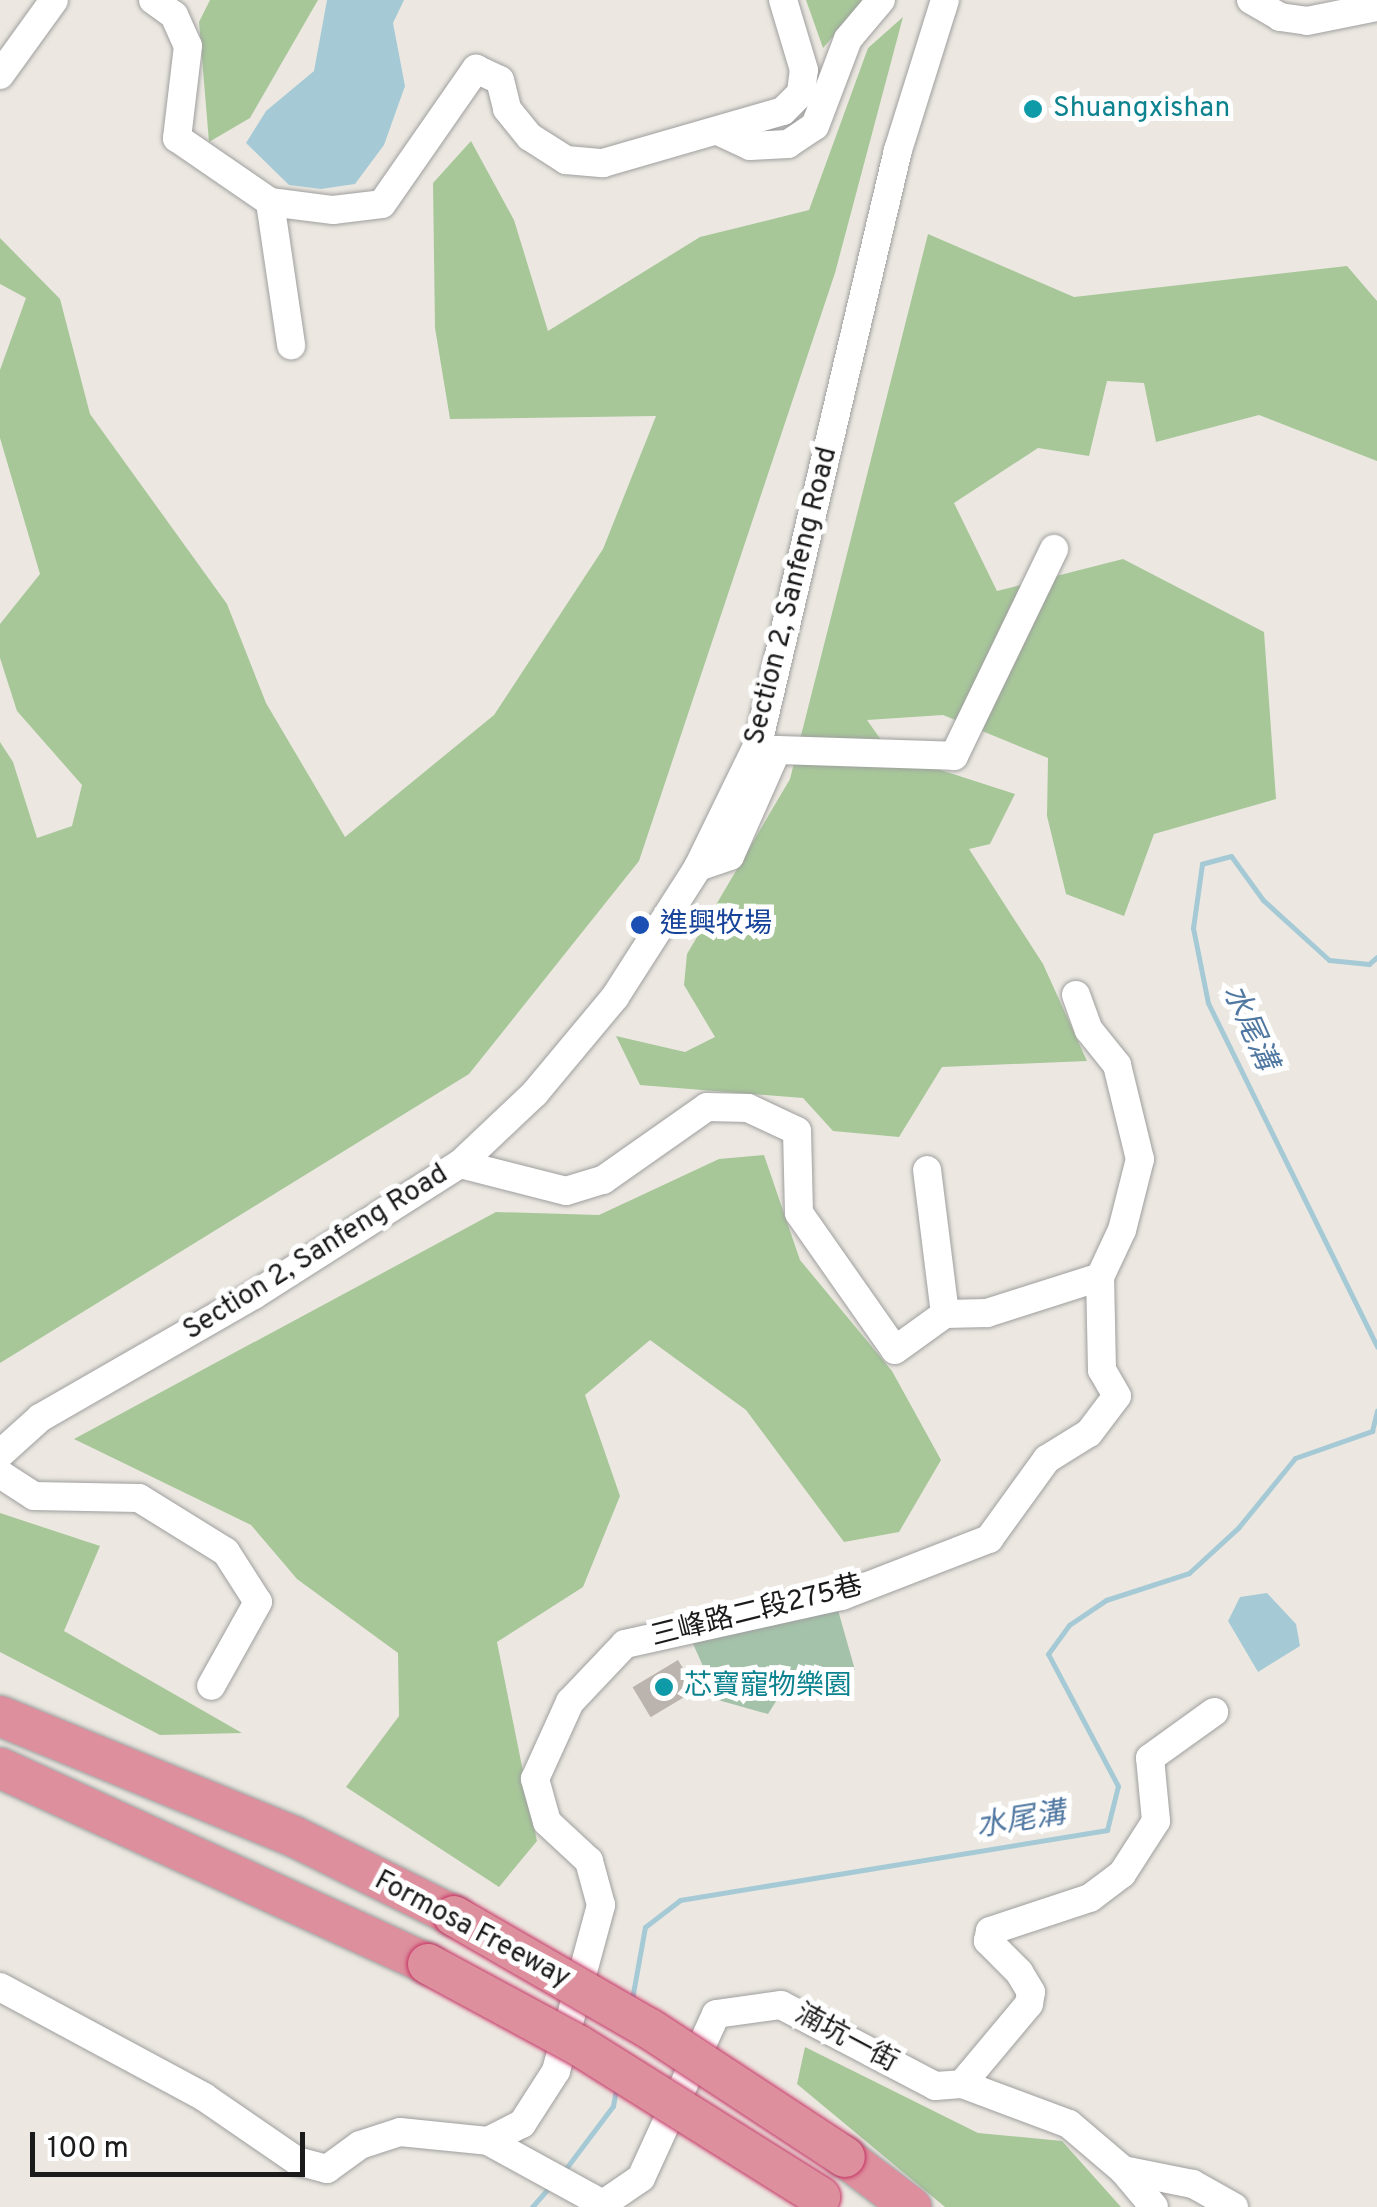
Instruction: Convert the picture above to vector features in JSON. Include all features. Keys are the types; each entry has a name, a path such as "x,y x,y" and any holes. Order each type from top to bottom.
{"highway":[{"name":"Formosa Freeway","path":"0,1716 293,1836 454,1916 650,2029 846,2157 910,2207"},
{"name":"Formosa Freeway","path":"0,1768 428,1964 578,2045 826,2202"}],"street":[{"path":"0,75 54,0"},
{"path":"152,0 174,16 188,46 177,138 270,202 332,210 382,204 476,68 500,80 506,109 530,137 566,160 603,163 783,111 801,93 799,43 783,0"},
{"path":"718,131 750,146 788,144 815,126 848,38 881,0"},
{"name":"Section 2, Sanfeng Road","path":"0,1454 40,1418 254,1294 460,1164 535,1093 615,997 698,867 758,744 898,150 945,0"},
{"path":"1251,0 1280,17 1308,21 1377,6"},
{"path":"270,202 291,344"},
{"path":"698,867 730,856 777,750 954,756 1054,549"},
{"path":"460,1164 566,1191 604,1180 707,1108 748,1108 797,1131 799,1213 895,1350 945,1314 987,1313 1100,1277 1122,1230 1140,1159 1117,1065 1089,1030 1076,995"},
{"path":"927,1170 945,1314"},
{"name":"三峰路二段275巷","path":"496,2144 522,2124 556,2071 601,1905 590,1861 547,1822 535,1779 570,1702 625,1644 842,1596 989,1539 1046,1459 1089,1433 1117,1396 1102,1370 1100,1277"},
{"path":"0,1474 34,1496 139,1498 226,1552 258,1602 211,1686"},
{"path":"962,2084 1029,2004 1031,1992 988,1941 990,1931 1090,1898 1122,1874 1156,1821 1150,1758 1214,1712"},
{"path":"0,1986 204,2097 297,2161 327,2169 360,2145 400,2132 496,2144"},
{"name":"湳坑一街","path":"496,2144 584,2196 604,2204 618,2199 641,2178 704,2029 716,2014 743,2006 781,2005 935,2086 962,2084 1068,2124 1124,2170 1154,2207"},
{"path":"1124,2170 1193,2184 1234,2207"}],"green space":[{"path":"210,0 318,0 250,118 209,142 199,22"},
{"path":"806,0 865,0 823,48"},
{"path":"903,17 835,273 639,861 469,1074 0,1363 0,742 13,762 37,838 72,826 82,785 17,711 0,658 0,624 40,574 0,438 0,370 26,298 0,284 0,238 60,299 90,414 227,604 266,703 345,837 494,715 603,549 656,416 450,419 435,328 433,183 471,141 514,220 548,331 700,237 809,210 868,48"},
{"path":"928,234 1074,297 1347,266 1377,301 1377,461 1259,415 1156,442 1144,383 1107,381 1089,456 1038,448 954,503 997,591 1123,559 1264,632 1276,799 1154,834 1124,916 1066,894 1047,816 1048,758 943,715 867,720 891,754 1015,794 990,844 969,849 1043,964 1087,1061 942,1067 899,1137 833,1131 803,1098 640,1085 616,1036 685,1052 715,1037 684,985 687,954 790,779"},
{"path":"764,1155 800,1260 892,1371 941,1460 899,1532 844,1542 746,1410 650,1340 585,1395 620,1496 583,1587 497,1642 537,1841 499,1887 346,1787 399,1716 398,1653 297,1579 251,1525 74,1439 496,1212 599,1215 719,1159"},
{"path":"0,1513 100,1546 64,1631 242,1733 160,1735 0,1652"},
{"path":"836,1603 855,1670 785,1687 768,1714 718,1700 690,1637"},
{"path":"805,2047 978,2133 1062,2141 1121,2207 945,2207 797,2084"}],"water":[{"path":"327,0 404,0 393,23 405,86 384,145 355,184 321,189 289,185 246,143 266,111 314,71"},
{"path":"1267,1593 1296,1624 1300,1646 1258,1672 1228,1621 1240,1597"}],"building":[{"name":"芯寶寵物樂園","path":"678,1660 696,1690 651,1717 633,1687"}],"waterway":[{"name":"水尾溝","path":"1377,957 1369,964 1329,960 1263,900 1231,856 1202,864 1193,928 1208,1003 1377,1347"},
{"name":"水尾溝","path":"632,1999 645,1927 680,1900 1107,1830 1118,1786 1048,1654 1069,1625 1106,1600 1189,1573 1238,1528 1295,1458 1372,1431 1377,1411"},
{"name":"水尾溝","path":"564,2171 613,2106 616,2089"},
{"name":"水尾溝","path":"532,2207 550,2186"}],"place":[{"name":"Shuangxishan","path":"1033,109"},
{"name":"進興牧場","path":"640,925"},
{"name":"芯寶寵物樂園","path":"664,1687"}]}
